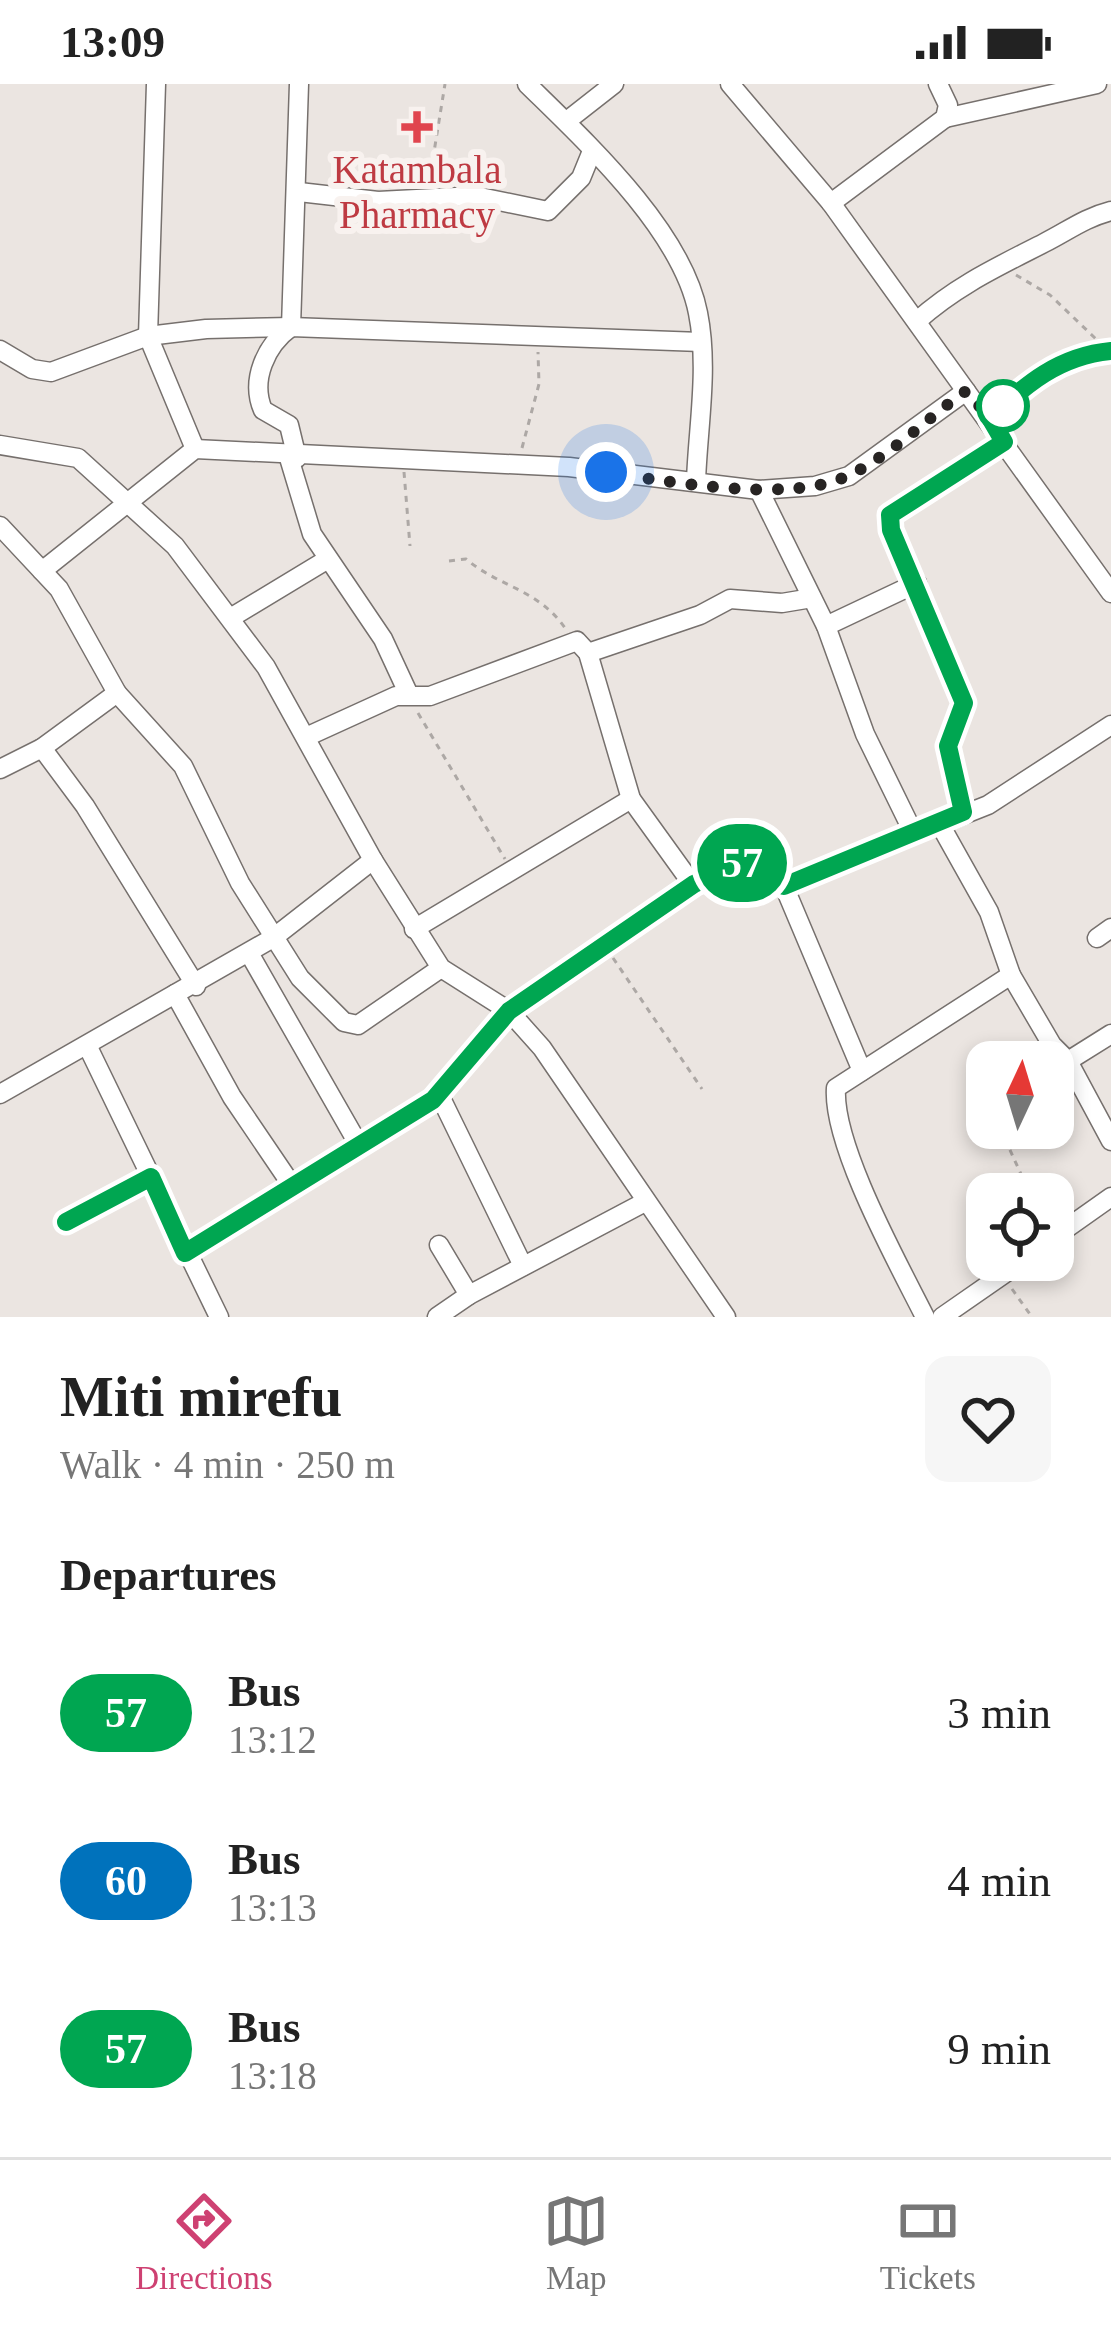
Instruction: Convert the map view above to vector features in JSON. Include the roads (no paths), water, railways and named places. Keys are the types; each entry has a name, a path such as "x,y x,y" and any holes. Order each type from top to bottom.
{"street":[{"path":"156,84 148,336 195,449"},
{"path":"299,84 291,327 271,346 261,368 259,400 263,410 289,424 292,458 312,534 383,639 409,695"},
{"path":"527,84 568,120 681,266 698,313 701,342 696,481"},
{"path":"568,120 614,84"},
{"path":"730,84 831,203 990,418 1111,593"},
{"path":"938,84 948,105 945,118"},
{"path":"831,203 945,118 1097,84"},
{"path":"299,192 360,201 475,196 548,211 580,178 592,151"},
{"path":"917,321 957,285 1081,219 1111,211"},
{"path":"0,350 32,369 51,372 148,336 291,327 701,342"},
{"path":"990,418 1032,379 1060,364 1110,351"},
{"path":"42,572 195,449 292,458 569,467 759,490 814,486 848,476 966,391"},
{"path":"963,812 948,746 964,703 891,530 890,515 1004,442"},
{"path":"0,445 78,458 129,500 232,617 441,968 509,1011 542,1048 726,1317"},
{"path":"759,490 826,626 865,734 914,832"},
{"path":"0,526 71,608 117,693 183,766 273,938 311,990 352,1026 441,968"},
{"path":"232,617 328,559"},
{"path":"826,626 917,583"},
{"path":"588,653 700,615 730,598 782,603 812,598"},
{"path":"306,737 409,695 441,692 572,640 588,653 631,799 694,884"},
{"path":"0,769 42,748 117,693"},
{"path":"784,886 988,805 1111,725"},
{"path":"42,748 86,806 196,986"},
{"path":"414,929 631,799"},
{"path":"938,821 989,912 1011,975 1050,1041"},
{"path":"0,1094 273,938 373,860"},
{"path":"185,1253 291,1184 360,1148 439,1094 509,1011 694,884 741,863 762,867 784,886 862,1071"},
{"path":"249,953 360,1148"},
{"path":"925,1317 882,1239 835,1099 842,1080 1011,975"},
{"path":"175,994 232,1097 291,1184"},
{"path":"1074,1057 1111,1034"},
{"path":"87,1045 219,1317"},
{"path":"1074,1072 1111,1141"},
{"path":"439,1094 523,1266"},
{"path":"66,1222 151,1177"},
{"path":"1074,1223 1111,1197"},
{"path":"437,1317 469,1294 645,1202"},
{"path":"439,1245 469,1294"},
{"path":"942,1317 995,1281"}],"place":[{"name":"Katambala Pharmacy","path":"417,127"}]}
